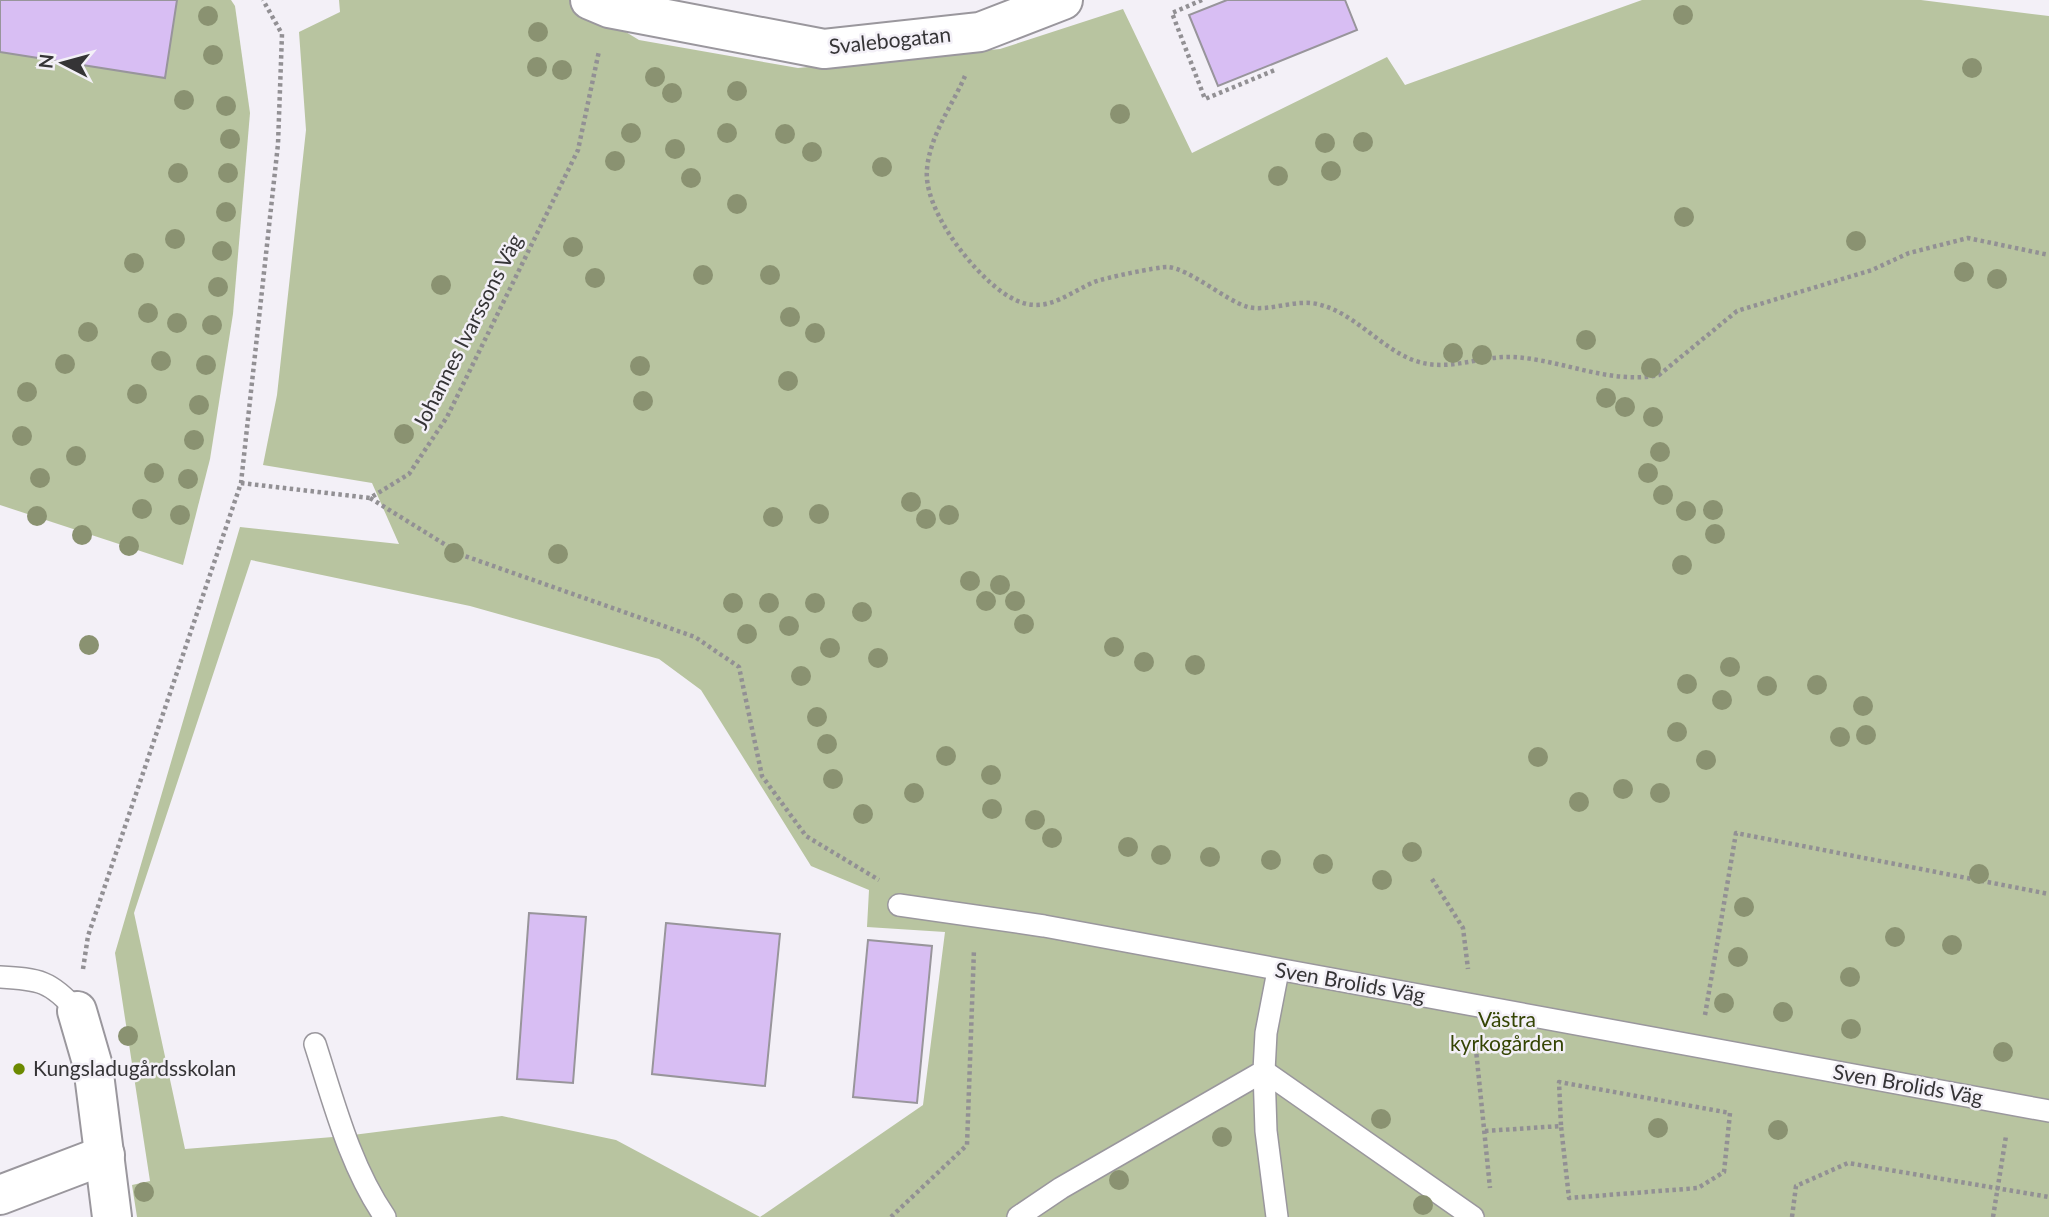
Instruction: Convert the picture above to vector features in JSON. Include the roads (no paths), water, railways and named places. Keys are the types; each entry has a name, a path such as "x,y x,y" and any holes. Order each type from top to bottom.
{"street":[{"name":"Svalebogatan","path":"599,4 824,50 980,32 1063,0"},
{"path":"77,1011 93,1066 112,1217"},
{"path":"0,1195 105,1155"}],"lane":[{"name":"Sven Brolids Väg","path":"899,905 1044,926 2049,1111"},
{"path":"1277,1217 1266,1130 1264,1071 1266,1033 1278,971"},
{"path":"0,977 29,979 58,989 77,1011"},
{"path":"315,1044 345,1136 369,1194 386,1217"},
{"path":"1018,1217 1061,1188 1264,1071"},
{"path":"1264,1071 1473,1217"}],"place":[{"name":"Kungsladugårdsskolan","path":"19,1069"}],"park label":[{"name":"Västra kyrkogården","path":"1507,1032"}]}
